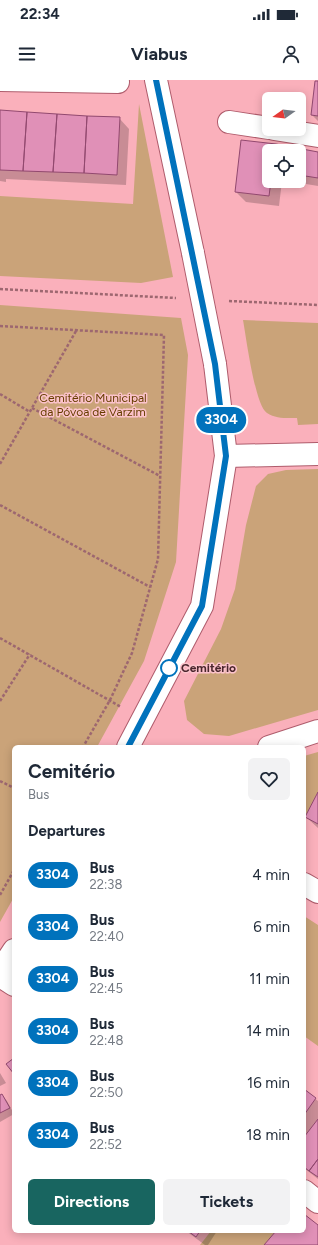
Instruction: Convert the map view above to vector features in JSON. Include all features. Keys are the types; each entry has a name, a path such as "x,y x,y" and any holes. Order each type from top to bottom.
{"main road":[{"path":"0,80 118,82"},
{"path":"129,745 202,606 226,456 215,364 156,80"},
{"path":"229,122 262,127"},
{"path":"306,134 318,136"},
{"path":"226,456 318,454"},
{"path":"275,745 318,730"},
{"path":"306,885 318,892"},
{"path":"0,971 12,953"},
{"path":"0,976 12,984"},
{"path":"306,1193 318,1202"}],"path":[{"path":"0,289 183,298"},
{"path":"223,300 318,305"},
{"path":"0,326 164,335 158,559 132,653 110,700 84,745"},
{"path":"0,464 76,331"},
{"path":"0,394 30,412"},
{"path":"32,408 160,476"},
{"path":"0,505 150,587"},
{"path":"0,638 110,700"},
{"path":"0,701 30,654"},
{"path":"0,781 12,787"},
{"path":"0,895 12,874"}],"green space":[{"path":"139,104 173,277 141,283 0,276 0,196 133,204"},
{"name":"Cemitério Municipal da Póvoa de Varzim","path":"0,305 181,318 188,355 176,562 144,661 98,745 12,745 12,901 0,922"},
{"path":"243,320 318,323 318,424 298,425 297,418 282,418 274,416 267,413 263,408 255,385"},
{"path":"318,469 318,710 229,736 204,734 187,720 184,701 221,629 235,589 246,525 256,486 268,474 286,470"},
{"path":"318,752 318,792 306,815 306,755"},
{"path":"306,917 318,925 318,1046 306,1037"},
{"path":"209,1233 274,1233 264,1245 200,1245"}],"building":[{"path":"315,81 318,81 318,116 311,115"},
{"path":"0,110 27,112 23,171 0,170"},
{"path":"27,112 57,114 53,172 23,171"},
{"path":"57,114 87,116 84,173 53,172"},
{"path":"87,116 120,117 117,175 84,173"},
{"path":"241,140 276,144 262,144 262,188 270,188 269,196 235,192"},
{"path":"306,150 318,152 318,178 306,176"},
{"path":"318,792 318,824 306,818"},
{"path":"12,1060 12,1072 6,1064"},
{"path":"306,1090 316,1098 306,1112"},
{"path":"2,1094 10,1108 0,1113 0,1095"},
{"path":"318,1119 318,1159 309,1171 306,1169 306,1134"},
{"path":"318,1159 318,1177 309,1171"},
{"path":"306,1216 318,1225 318,1245 264,1245 274,1233 306,1233"},
{"path":"191,1233 199,1233 196,1237"}],"bus line":[{"name":"3304","path":"129,745 202,606 226,456 215,364 156,80"}],"place":[{"name":"Cemitério","path":"169,668"}]}
